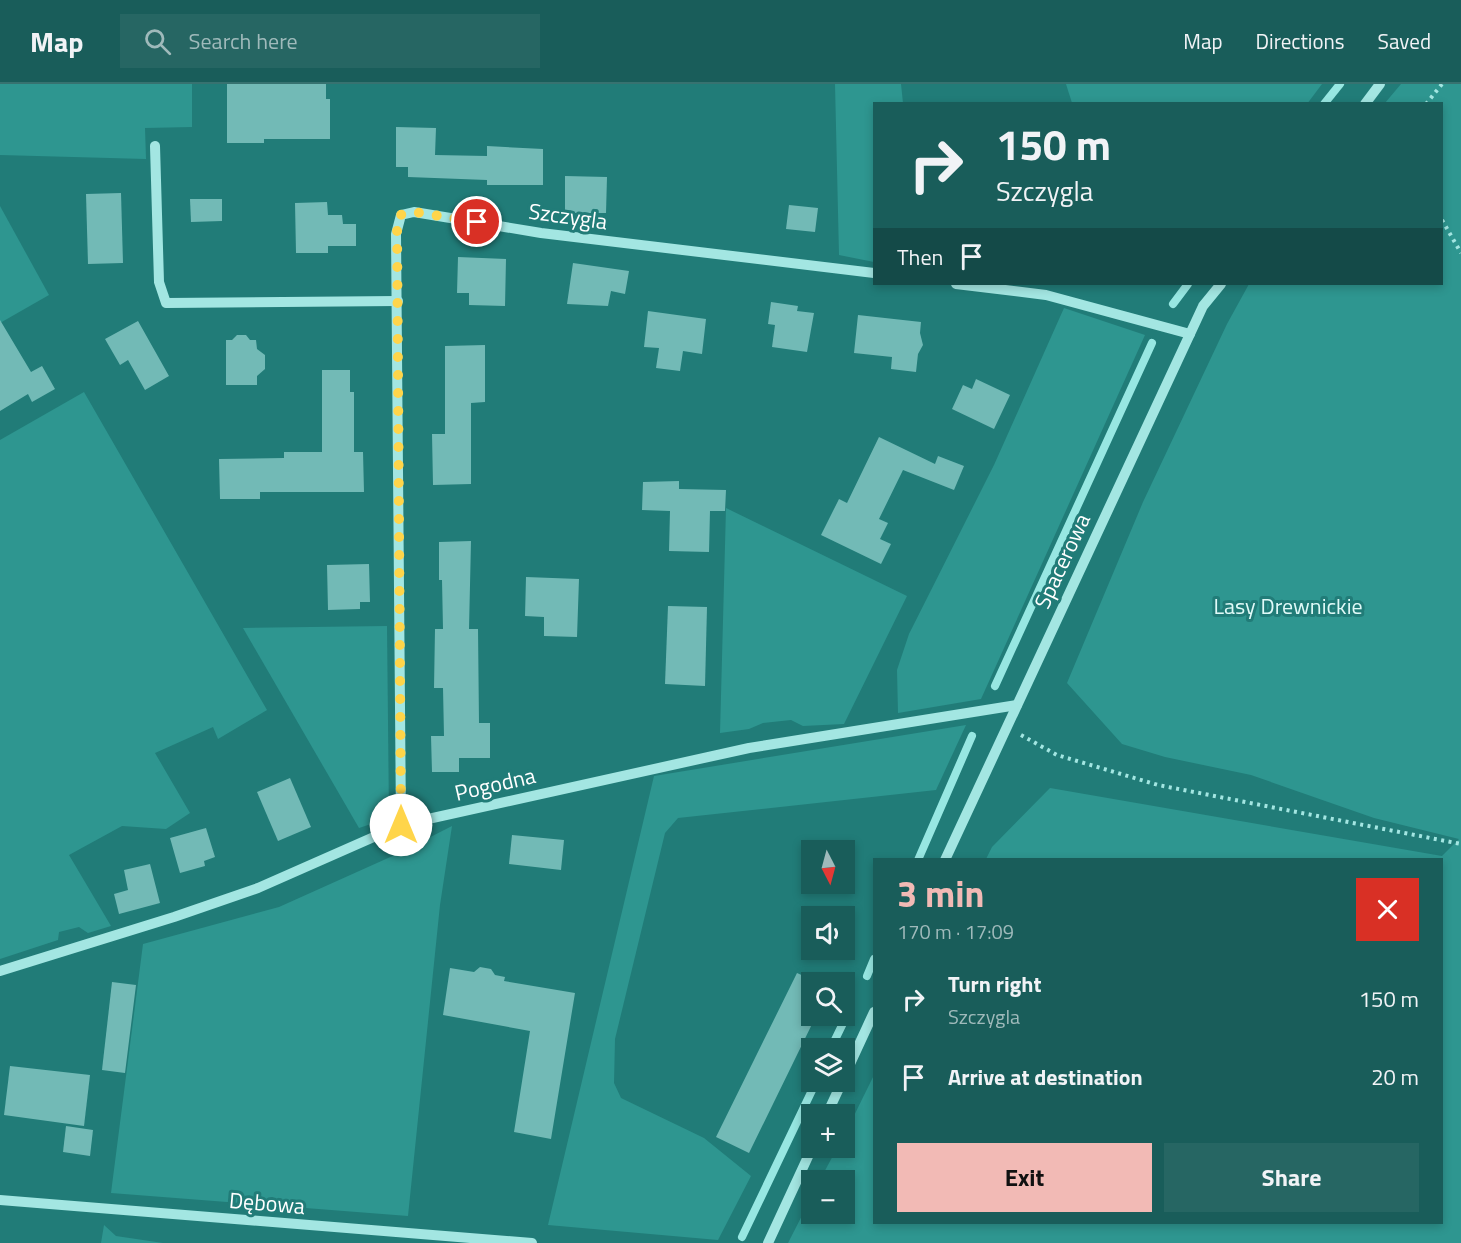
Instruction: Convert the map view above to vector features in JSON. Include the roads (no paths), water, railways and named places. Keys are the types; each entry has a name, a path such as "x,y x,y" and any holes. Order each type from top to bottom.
{"street":[{"path":"1366,102 1380,84"},
{"path":"155,146 159,282 166,303 398,300"},
{"name":"Szczygla","path":"401,825 396,234 400,215 406,212 541,233 873,273"},
{"path":"964,285 1046,295 1190,333"},
{"name":"Spacerowa","path":"946,858 1190,333 1203,306 1220,285"},
{"name":"Pogodna","path":"0,971 174,917 258,888 401,825 749,748 1017,705"},
{"path":"855,1053 873,1014"},
{"path":"768,1243 807,1158"},
{"name":"Dębowa","path":"0,1200 532,1243"}],"waterway":[{"path":"1326,102 1340,84"},
{"path":"1173,304 1187,285"},
{"path":"995,686 1152,343"},
{"path":"919,858 972,736"},
{"path":"867,976 873,961"},
{"path":"836,1038 842,1026"},
{"path":"742,1237 811,1092"}],"park label":[{"name":"Lasy Drewnickie","path":"1288,606"}]}
